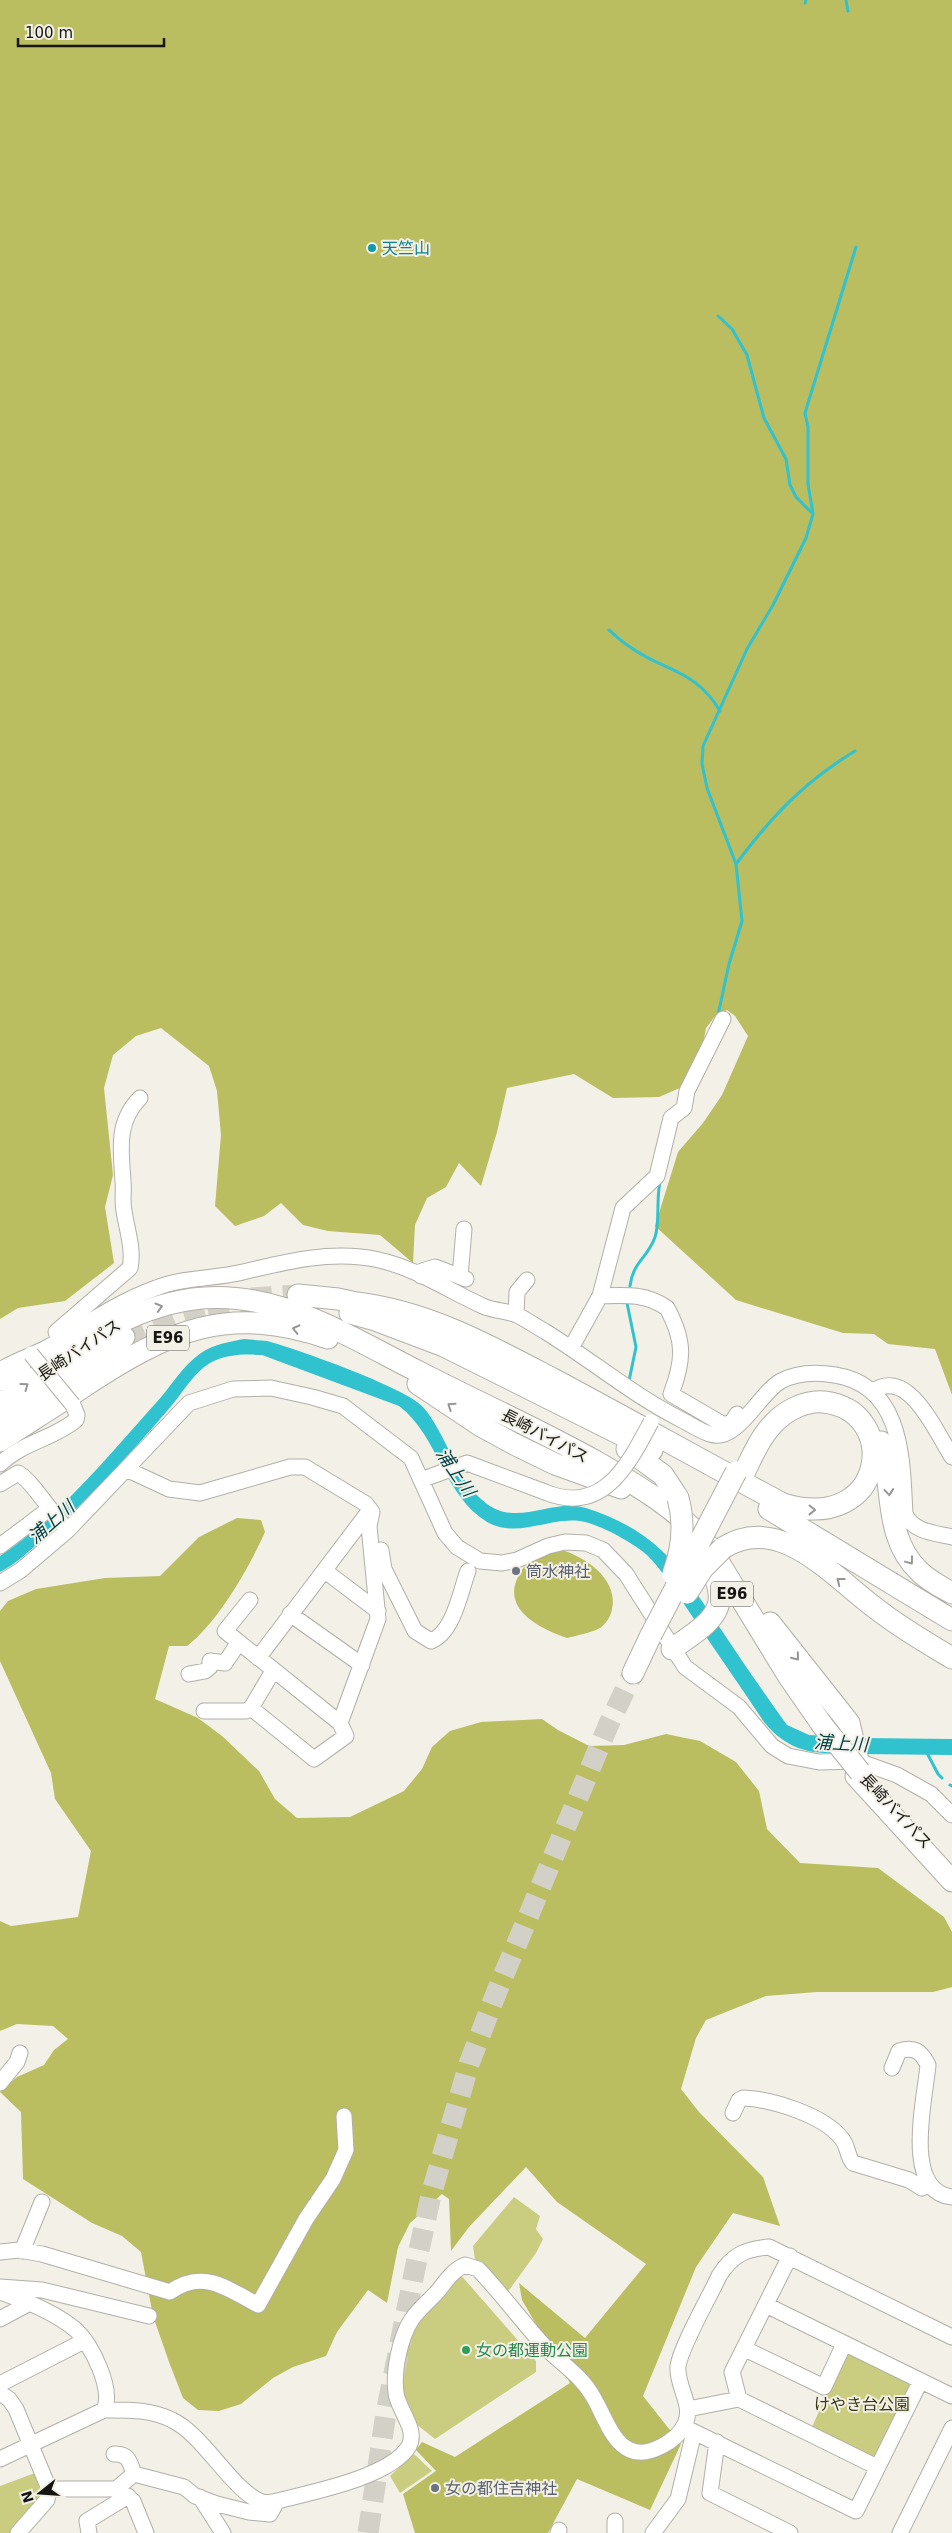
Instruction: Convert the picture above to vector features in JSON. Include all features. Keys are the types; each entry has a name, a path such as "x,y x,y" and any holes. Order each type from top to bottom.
{"highway":[{"path":"298,1295 402,1310 464,1334 588,1398 783,1504 795,1508 806,1510 828,1509 849,1501 863,1487 873,1466 873,1452 866,1430 853,1414 844,1408 829,1403 812,1402 789,1411 773,1424 739,1474"},
{"name":"長崎バイパス","path":"0,1404 98,1333 139,1313 174,1303 204,1298 266,1303 323,1322 565,1444 652,1493 697,1532 731,1579 821,1728"},
{"path":"357,1303 396,1315 438,1332 600,1415 751,1498 952,1620"},
{"path":"316,1308 354,1314 397,1328 444,1346 502,1373 666,1457 748,1502 952,1630"},
{"name":"長崎バイパス","path":"0,1440 124,1350 173,1327 209,1317"},
{"name":"長崎バイパス","path":"0,1440 150,1346 197,1328 218,1324 262,1323 312,1332 359,1351 420,1385 481,1426 516,1445 555,1464 636,1495 687,1533 707,1556 784,1680 821,1728 952,1870"},
{"path":"397,1328 639,1456 663,1475 678,1498 682,1520 679,1552 660,1641"},
{"name":"長崎バイパス","path":"0,1424 94,1356 124,1337"},
{"path":"660,1641 758,1432 781,1404 796,1396 821,1392 849,1399 870,1417 879,1434 887,1470 892,1517 903,1550 920,1572 952,1593"},
{"path":"660,1641 692,1635 710,1622 717,1609 720,1594 714,1575 703,1558 668,1517"},
{"path":"635,1675 660,1641 702,1568 723,1548 736,1541 751,1537 767,1537 783,1542 816,1561 878,1611 952,1658"},
{"path":"731,1579 843,1715 853,1732 857,1766"},
{"name":"長崎バイパス","path":"857,1766 952,1881"}],"street":[{"path":"571,1348 600,1296 623,1208 657,1176 671,1118 684,1108 686,1091 723,1019"},
{"path":"0,1383 28,1362 31,1354 130,1268 132,1258 123,1208 121,1141 123,1122 130,1108 140,1098"},
{"path":"421,1276 422,1271 435,1267 463,1278 464,1229"},
{"path":"0,1370 21,1357 47,1348 111,1307 159,1286 242,1272 297,1258 357,1256 398,1265 489,1309 516,1314 571,1348 657,1407 715,1436 728,1434 737,1427 760,1398"},
{"path":"516,1314 517,1292 526,1280"},
{"path":"600,1296 631,1294 648,1298 667,1308 682,1354 680,1371 671,1394 724,1425 732,1422 744,1406 760,1398 783,1380 815,1372 840,1376 872,1392 885,1407 900,1442 907,1520 924,1530 952,1537"},
{"path":"0,1464 13,1451 68,1427 76,1420 77,1415 72,1405 31,1354"},
{"path":"872,1392 886,1385 897,1386 907,1392 916,1400 952,1457"},
{"path":"0,1584 21,1570 66,1527 126,1469 189,1403 233,1389 271,1388 343,1406 411,1458 427,1478 445,1533 457,1547 480,1561 502,1563 517,1560 548,1546 565,1542 586,1543 603,1550 626,1574 660,1641 685,1667 738,1707 772,1746 788,1756 857,1766 897,1775 932,1794 952,1815"},
{"path":"427,1478 462,1464 482,1467 559,1498 589,1496 604,1488 626,1468 657,1407"},
{"path":"126,1469 168,1489 200,1493 290,1467 305,1467 330,1481 366,1504 371,1511 377,1522 384,1569 415,1631 427,1640 432,1641 439,1637 446,1628 468,1572"},
{"path":"0,1484 18,1473 25,1476 48,1509 66,1527"},
{"path":"0,1546 48,1509"},
{"path":"258,1658 371,1511"},
{"path":"340,1723 378,1619 369,1526 371,1511"},
{"path":"324,1571 378,1611"},
{"path":"250,1600 225,1631 340,1723 346,1736 314,1759 251,1708"},
{"path":"290,1614 362,1666"},
{"path":"189,1674 205,1671 210,1667 210,1661 225,1663 239,1642"},
{"path":"204,1712 246,1711 251,1708 273,1671"},
{"path":"892,2068 899,2051 909,2048 914,2048 923,2056 928,2065 920,2146 922,2163 928,2184 936,2193 952,2197"},
{"path":"0,2083 10,2073 20,2054"},
{"path":"733,2113 739,2100 743,2098 801,2112 838,2134 844,2141 849,2158 853,2163 909,2180 922,2188 928,2184"},
{"path":"0,2252 22,2250 68,2261 170,2292 192,2280 205,2280 220,2284 258,2305 306,2219 333,2179 346,2150 344,2116"},
{"path":"22,2250 42,2202"},
{"path":"654,2533 678,2499 689,2429 688,2409 679,2381 678,2363 727,2263 737,2254 753,2248 769,2247 952,2336"},
{"path":"739,2399 732,2372 790,2256"},
{"path":"0,2460 104,2410 134,2409 172,2420 201,2444 251,2496 264,2502 278,2501 371,2474 395,2462 409,2446 412,2433 400,2410 396,2391 400,2351 412,2318 451,2275 466,2265 478,2268 548,2349 580,2378 591,2392 618,2441 625,2447 638,2452 651,2450 689,2429"},
{"path":"0,2286 42,2290 149,2316"},
{"path":"0,2292 52,2316 77,2331 106,2382 107,2403 104,2410"},
{"path":"0,2318 28,2304"},
{"path":"766,2305 952,2396"},
{"path":"0,2384 84,2341"},
{"path":"745,2348 824,2387 844,2344"},
{"path":"689,2429 856,2511 920,2382"},
{"path":"0,2392 9,2399 16,2409 49,2489 47,2500 28,2530"},
{"path":"688,2409 739,2399 877,2467"},
{"path":"900,2533 952,2428"},
{"path":"717,2442 710,2493 785,2532"},
{"path":"114,2454 123,2454 128,2457 134,2474"},
{"path":"134,2474 184,2487 200,2497 249,2512 266,2515 273,2511 278,2501"},
{"path":"89,2533 87,2521 122,2492 134,2474"},
{"path":"49,2489 122,2492 136,2506 146,2533"},
{"path":"200,2497 223,2533"}],"green space":[{"path":"0,0 952,0 952,1395 935,1349 888,1344 874,1334 843,1333 736,1300 655,1226 678,1152 703,1123 722,1095 748,1036 735,1016 727,1010 716,1015 706,1028 702,1050 682,1087 659,1097 613,1098 574,1074 507,1088 497,1132 481,1186 459,1163 446,1187 427,1198 415,1225 413,1263 380,1235 328,1231 303,1225 281,1203 264,1216 235,1226 215,1206 221,1135 217,1091 209,1066 161,1028 136,1036 113,1055 104,1088 113,1175 105,1207 114,1263 65,1301 18,1308 0,1319"},
{"path":"237,1518 261,1520 265,1532 232,1594 210,1623 187,1646 169,1646 155,1699 198,1718 222,1736 259,1771 275,1799 297,1818 350,1817 404,1791 422,1769 432,1747 450,1731 481,1722 542,1719 558,1730 589,1746 624,1745 666,1734 700,1741 736,1762 759,1791 767,1829 800,1863 878,1868 944,1917 952,1932 952,1987 933,1992 817,1992 766,1996 706,2020 696,2038 681,2089 699,2112 763,2177 780,2226 733,2213 696,2267 643,2396 681,2444 650,2510 577,2479 548,2533 415,2533 403,2494 436,2471 416,2450 422,2442 455,2457 570,2383 522,2300 519,2283 585,2338 646,2264 557,2202 526,2167 469,2227 451,2251 449,2199 442,2194 410,2223 398,2247 387,2303 368,2290 337,2332 326,2356 293,2367 273,2378 241,2404 219,2411 198,2410 183,2398 153,2316 141,2252 122,2236 92,2223 23,2179 21,2112 0,2092 17,2077 44,2065 54,2050 68,2039 53,2026 17,2024 0,2031 0,1921 11,1926 78,1917 91,1851 55,1799 51,1773 0,1661 0,1611 8,1601 36,1589 105,1578 160,1576 199,1537"},
{"path":"555,1548 576,1556 596,1569 610,1587 613,1597 611,1612 606,1622 600,1628 589,1633 567,1638 535,1623 519,1608 515,1598 514,1587 520,1573 532,1559 541,1553"},
{"name":"女の都運動公園","path":"514,2197 540,2216 536,2229 543,2239 536,2253 507,2293 475,2260 473,2246"},
{"name":"女の都運動公園","path":"459,2273 536,2361 536,2372 435,2439 416,2424 403,2403 399,2382 412,2329"},
{"name":"けやき台公園","path":"844,2355 853,2355 908,2382 911,2389 877,2456 869,2457 812,2427"},
{"path":"414,2454 432,2471 400,2493 390,2476"},
{"path":"35,2473 40,2494 37,2508 11,2533 0,2533 0,2486"}],"water":[{"name":"浦上川","path":"244,1339 267,1341 301,1352 374,1380 413,1399 423,1407 432,1419 467,1483 487,1504 499,1510 523,1513 561,1506 586,1508 616,1520 644,1536 668,1557 695,1590 787,1725 809,1735 861,1738 952,1739 952,1755 822,1753 812,1752 786,1742 764,1722 666,1578 654,1562 641,1550 606,1530 580,1521 557,1522 521,1528 498,1527 487,1522 460,1497 423,1433 412,1418 399,1406 262,1355 229,1356 210,1363 192,1379 137,1445 91,1494 27,1553 0,1572 0,1556 43,1523 82,1485 194,1358 211,1347"}],"waterway":[{"path":"846,0 848,11"},
{"path":"718,1015 729,964 742,921 736,864 707,788 702,764 703,746 747,649 773,605 806,538 813,514 808,484 808,427 805,413 856,247"},
{"path":"718,316 732,329 747,355 764,418 786,459 790,485 796,497 812,513"},
{"path":"609,630 624,643 643,655 690,679 710,697 720,711"},
{"path":"736,864 763,830 790,801 820,775 855,751"},
{"path":"630,1286 637,1265 649,1250 655,1237 660,1182"},
{"path":"627,1303 636,1347 629,1381"},
{"path":"926,1751 942,1778"}],"tunnel":[{"path":"251,1298 298,1295"},
{"path":"124,1337 174,1316 216,1304"},
{"path":"209,1317 266,1308 315,1308"},
{"path":"368,2533 386,2413 416,2264 431,2195 469,2064 497,1991 608,1726 633,1673"}],"place":[{"name":"天竺山","path":"372,248"},
{"name":"筒水神社","path":"516,1571"},
{"name":"女の都運動公園","path":"466,2350"},
{"name":"女の都住吉神社","path":"435,2488"}]}
